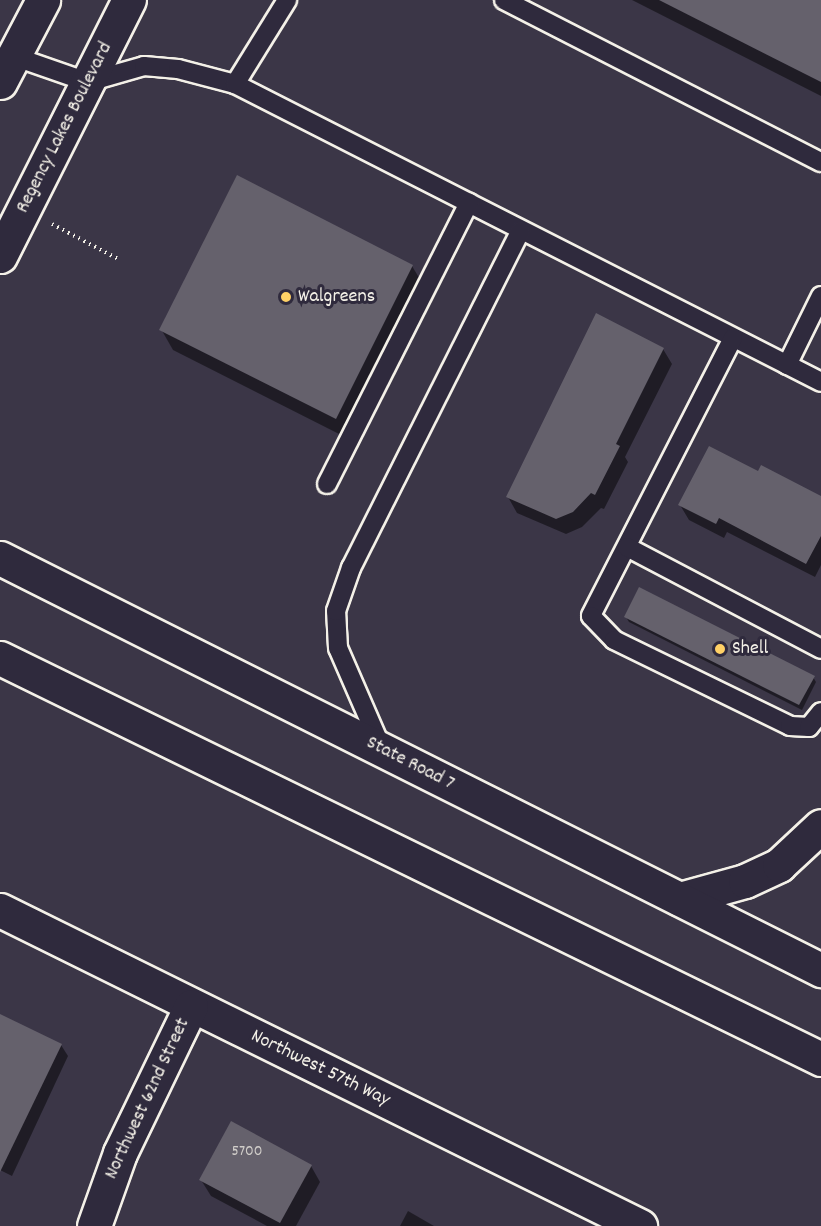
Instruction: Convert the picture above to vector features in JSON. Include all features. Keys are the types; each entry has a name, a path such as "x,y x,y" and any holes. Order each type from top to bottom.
{"main road":[{"path":"4,63 43,0"},
{"name":"Regency Lakes Boulevard","path":"0,256 129,0"},
{"name":"State Road 7","path":"0,558 821,970"},
{"path":"0,658 821,1059"},
{"path":"680,899 745,881 779,866 821,826"},
{"name":"Northwest 57th Way","path":"0,910 603,1218 640,1226"},
{"name":"Northwest 62nd Street","path":"94,1226 120,1153 191,1006"}],"lane":[{"path":"235,84 287,0"},
{"path":"504,0 821,162"},
{"path":"4,63 88,82 144,66 178,69 235,84 821,382"},
{"path":"327,484 469,203"},
{"path":"383,750 338,648 336,611 351,568 379,510 521,230"},
{"path":"787,365 821,296"},
{"path":"733,338 591,616 614,640 790,726 809,727 821,711"},
{"path":"627,547 821,650"}],"path":[{"path":"23,210 120,260"}],"building":[{"path":"659,0 821,0 821,82"},
{"name":"Walgreens","path":"237,175 413,265 336,419 159,330"},
{"path":"596,313 664,348 616,444 620,446 595,495 591,493 573,512 556,519 506,497"},
{"path":"709,446 758,471 761,465 821,496 821,536 806,564 719,518 716,524 678,505"},
{"path":"639,587 815,676 799,705 624,617"},
{"path":"0,1014 62,1044 0,1172"},
{"path":"231,1121 312,1165 280,1223 199,1180"}],"place":[{"name":"Walgreens","path":"286,297"},
{"name":"Shell","path":"720,649"}]}
